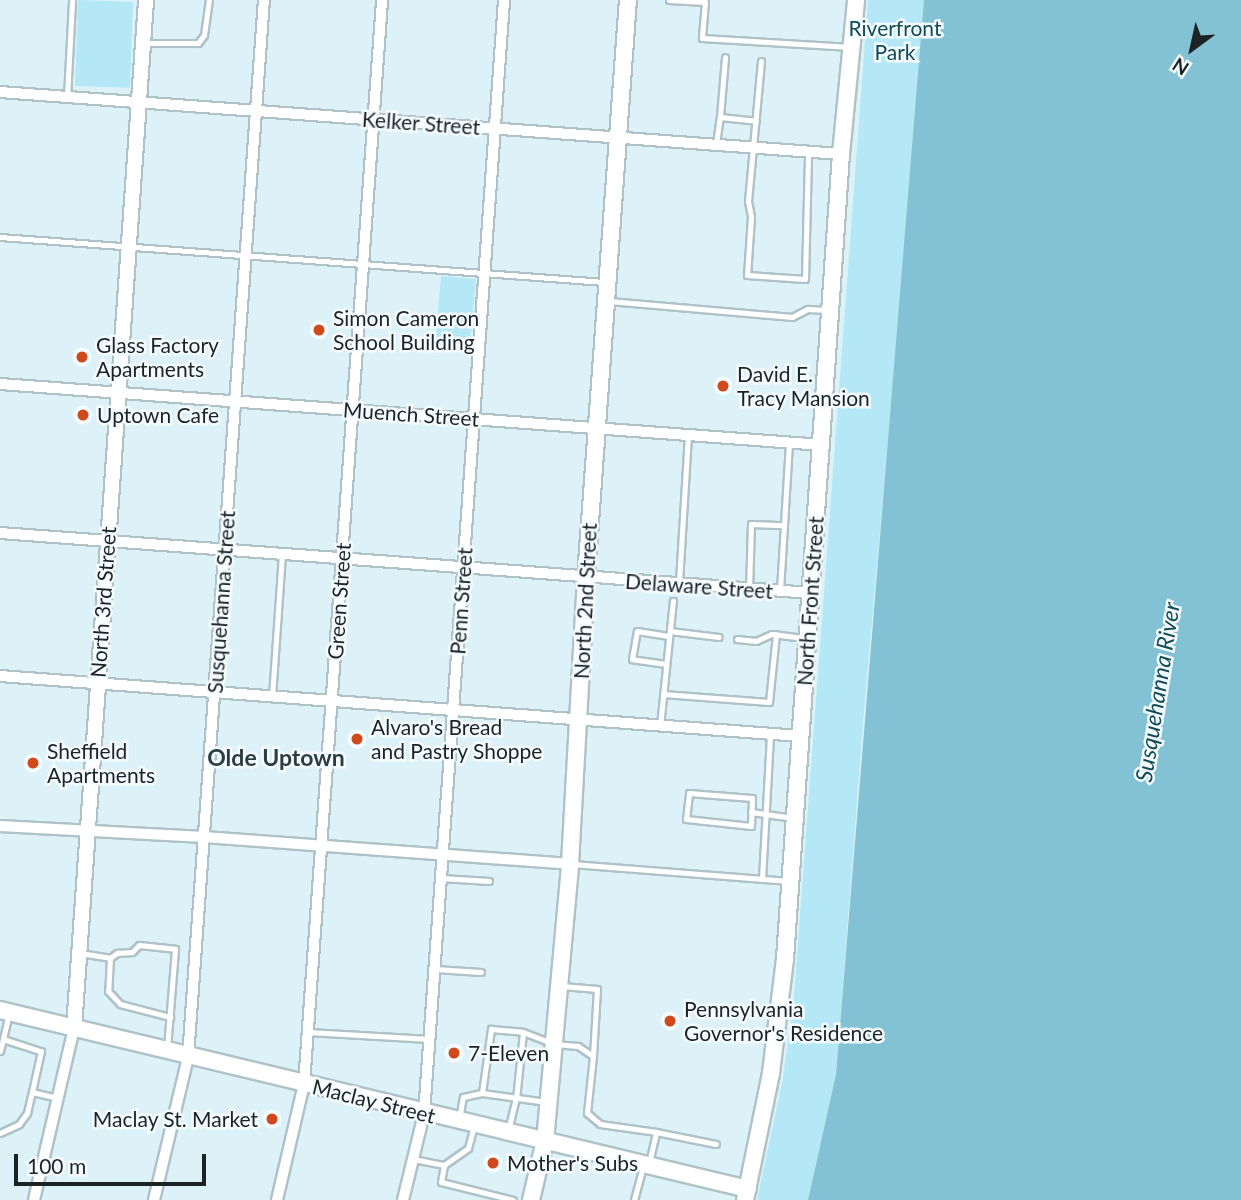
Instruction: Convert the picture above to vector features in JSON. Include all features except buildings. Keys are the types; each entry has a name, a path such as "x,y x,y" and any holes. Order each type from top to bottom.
{"main road":[{"name":"North 3rd Street","path":"74,1028 77,953 146,0"},
{"name":"North 2nd Street","path":"531,1200 545,1141 570,864 586,576 628,0"},
{"name":"North Front Street","path":"747,1195 771,1073 785,959 841,154 856,0"},
{"name":"Maclay Street","path":"5,1011 646,1165 747,1195"}],"street":[{"name":"Susquehanna Street","path":"154,1200 188,1057 264,0"},
{"name":"Green Street","path":"277,1200 304,1084 382,0"},
{"name":"Penn Street","path":"403,1200 425,1114 504,0"},
{"name":"Kelker Street","path":"0,92 841,154"},
{"name":"Muench Street","path":"0,384 822,445"},
{"name":"Delaware Street","path":"0,533 811,593"},
{"path":"0,676 800,736"},
{"path":"0,826 204,837 322,848 570,864"},
{"name":"North 3rd Street","path":"34,1200 74,1028"}],"lane":[{"path":"68,97 72,0"},
{"path":"143,43 198,43 204,35 209,0"},
{"path":"669,0 705,2 702,38 852,47"},
{"path":"716,145 725,57"},
{"path":"761,61 748,201 751,217 747,275 805,279 808,152"},
{"path":"720,117 756,121"},
{"path":"0,237 607,283"},
{"path":"605,300 792,317 808,309 831,311"},
{"path":"679,584 688,435"},
{"path":"780,592 789,443"},
{"path":"750,590 751,524 784,525"},
{"path":"272,697 282,554"},
{"path":"660,726 673,601"},
{"path":"666,664 632,659 637,631 719,637"},
{"path":"737,639 755,641 776,634 808,639"},
{"path":"663,694 769,702 776,634"},
{"path":"762,879 770,734"},
{"path":"688,793 752,798 751,812 751,826 686,820 688,793"},
{"path":"751,812 794,818"},
{"path":"570,864 789,881"},
{"path":"441,878 489,881"},
{"path":"77,953 110,958 117,953 132,952 139,944 175,949 167,1050"},
{"path":"110,958 108,991 120,1004 170,1017"},
{"path":"434,969 481,972"},
{"path":"559,985 597,989 587,1113 600,1124 716,1144"},
{"path":"0,1051 5,1011"},
{"path":"482,1093 491,1029 523,1032 554,1044 578,1046 593,1056"},
{"path":"308,1032 430,1039"},
{"path":"507,1133 516,1099 523,1032"},
{"path":"0,1133 19,1124 27,1113 41,1051 3,1039"},
{"path":"32,1092 58,1098"},
{"path":"513,1200 441,1182 444,1166 468,1149 463,1097 482,1093 549,1102"},
{"path":"634,1200 656,1132"},
{"path":"413,1159 444,1166"}],"green space":[{"path":"78,0 133,2 130,88 75,86"},
{"name":"Riverfront Park","path":"868,0 924,0 923,41 863,724 836,1074 808,1200 757,1200 783,1078 794,996"},
{"path":"441,276 476,279 470,349 435,346"}],"water":[{"name":"Susquehanna River","path":"924,0 1241,0 1241,1200 808,1200 836,1074"}],"place":[{"name":"Simon Cameron School Building","path":"319,330"},
{"name":"Glass Factory Apartments","path":"82,357"},
{"name":"David E. Tracy Mansion","path":"723,386"},
{"name":"Uptown Cafe","path":"83,415"},
{"name":"Alvaro's Bread and Pastry Shoppe","path":"357,739"},
{"name":"Sheffield Apartments","path":"33,763"},
{"name":"Pennsylvania Governor's Residence","path":"670,1021"},
{"name":"7-Eleven","path":"454,1053"},
{"name":"Maclay St. Market","path":"272,1119"},
{"name":"Mother's Subs","path":"493,1163"}],"district":[{"name":"Olde Uptown","path":"276,757"}]}
